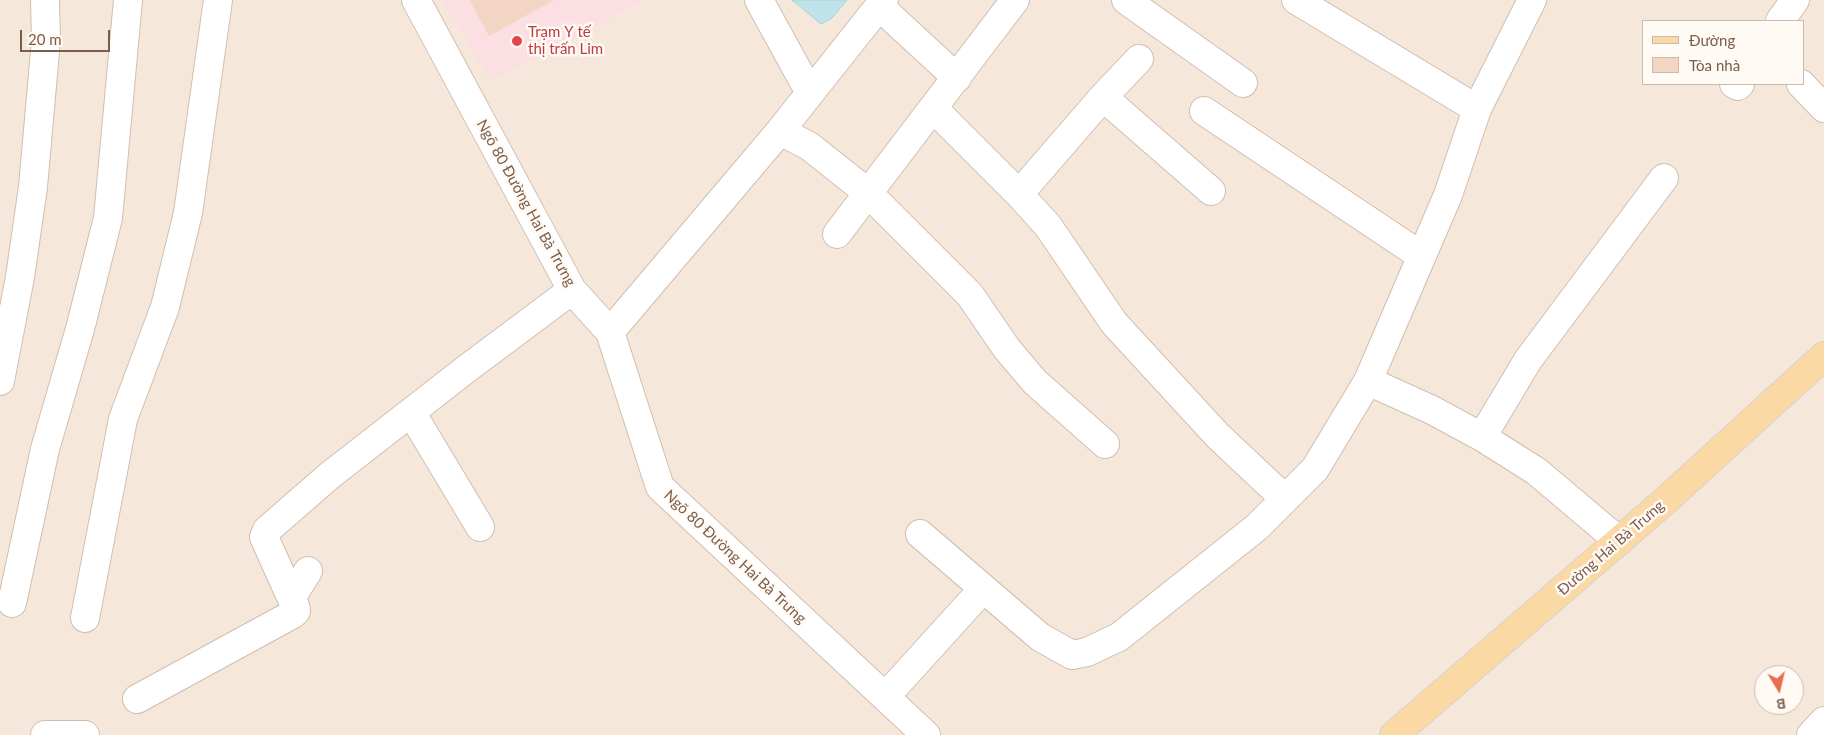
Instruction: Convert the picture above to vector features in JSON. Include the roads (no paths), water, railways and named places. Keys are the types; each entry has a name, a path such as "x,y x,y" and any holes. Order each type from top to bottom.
{"main road":[{"name":"Đường Hai Bà Trưng","path":"1394,735 1665,501 1824,356"}],"street":[{"path":"0,381 20,278 33,187 46,40 45,0"},
{"path":"12,603 45,449 80,329 108,218 128,0"},
{"path":"85,618 123,418 165,307 188,213 218,0"},
{"name":"Ngõ 80 Đường Hai Bà Trưng","path":"416,0 572,290 610,332 660,488 926,735"},
{"path":"759,0 810,93"},
{"path":"837,234 867,192 934,109 1015,0"},
{"path":"1126,0 1243,83"},
{"path":"1296,0 1477,109"},
{"path":"920,534 1040,637 1072,655 1087,652 1119,637 1257,527 1315,470 1368,381 1420,255 1448,195 1477,109 1532,0"},
{"path":"1781,20 1794,0"},
{"path":"610,332 780,131 881,3 957,78"},
{"path":"1019,194 1139,58"},
{"path":"1802,85 1824,108"},
{"path":"1103,97 1211,191"},
{"path":"934,109 1019,194 1048,226 1114,323 1218,436 1285,499"},
{"path":"1204,111 1420,255"},
{"path":"780,131 809,146 867,192 970,294 1007,349 1035,382 1106,444"},
{"path":"1482,437 1528,360 1664,178"},
{"path":"137,699 293,614 296,610 292,597 268,546 265,533 329,476 572,290"},
{"path":"1368,381 1432,410 1482,437 1536,470 1619,541"},
{"path":"411,412 480,527"},
{"path":"292,597 308,570"},
{"path":"885,697 984,588"},
{"path":"1811,735 1824,721"},
{"path":"45,735 85,735"}],"water":[{"path":"792,0 847,0 832,18 821,24"}],"place":[{"name":"Trạm Y tế thị trấn Lim","path":"517,41"}]}
